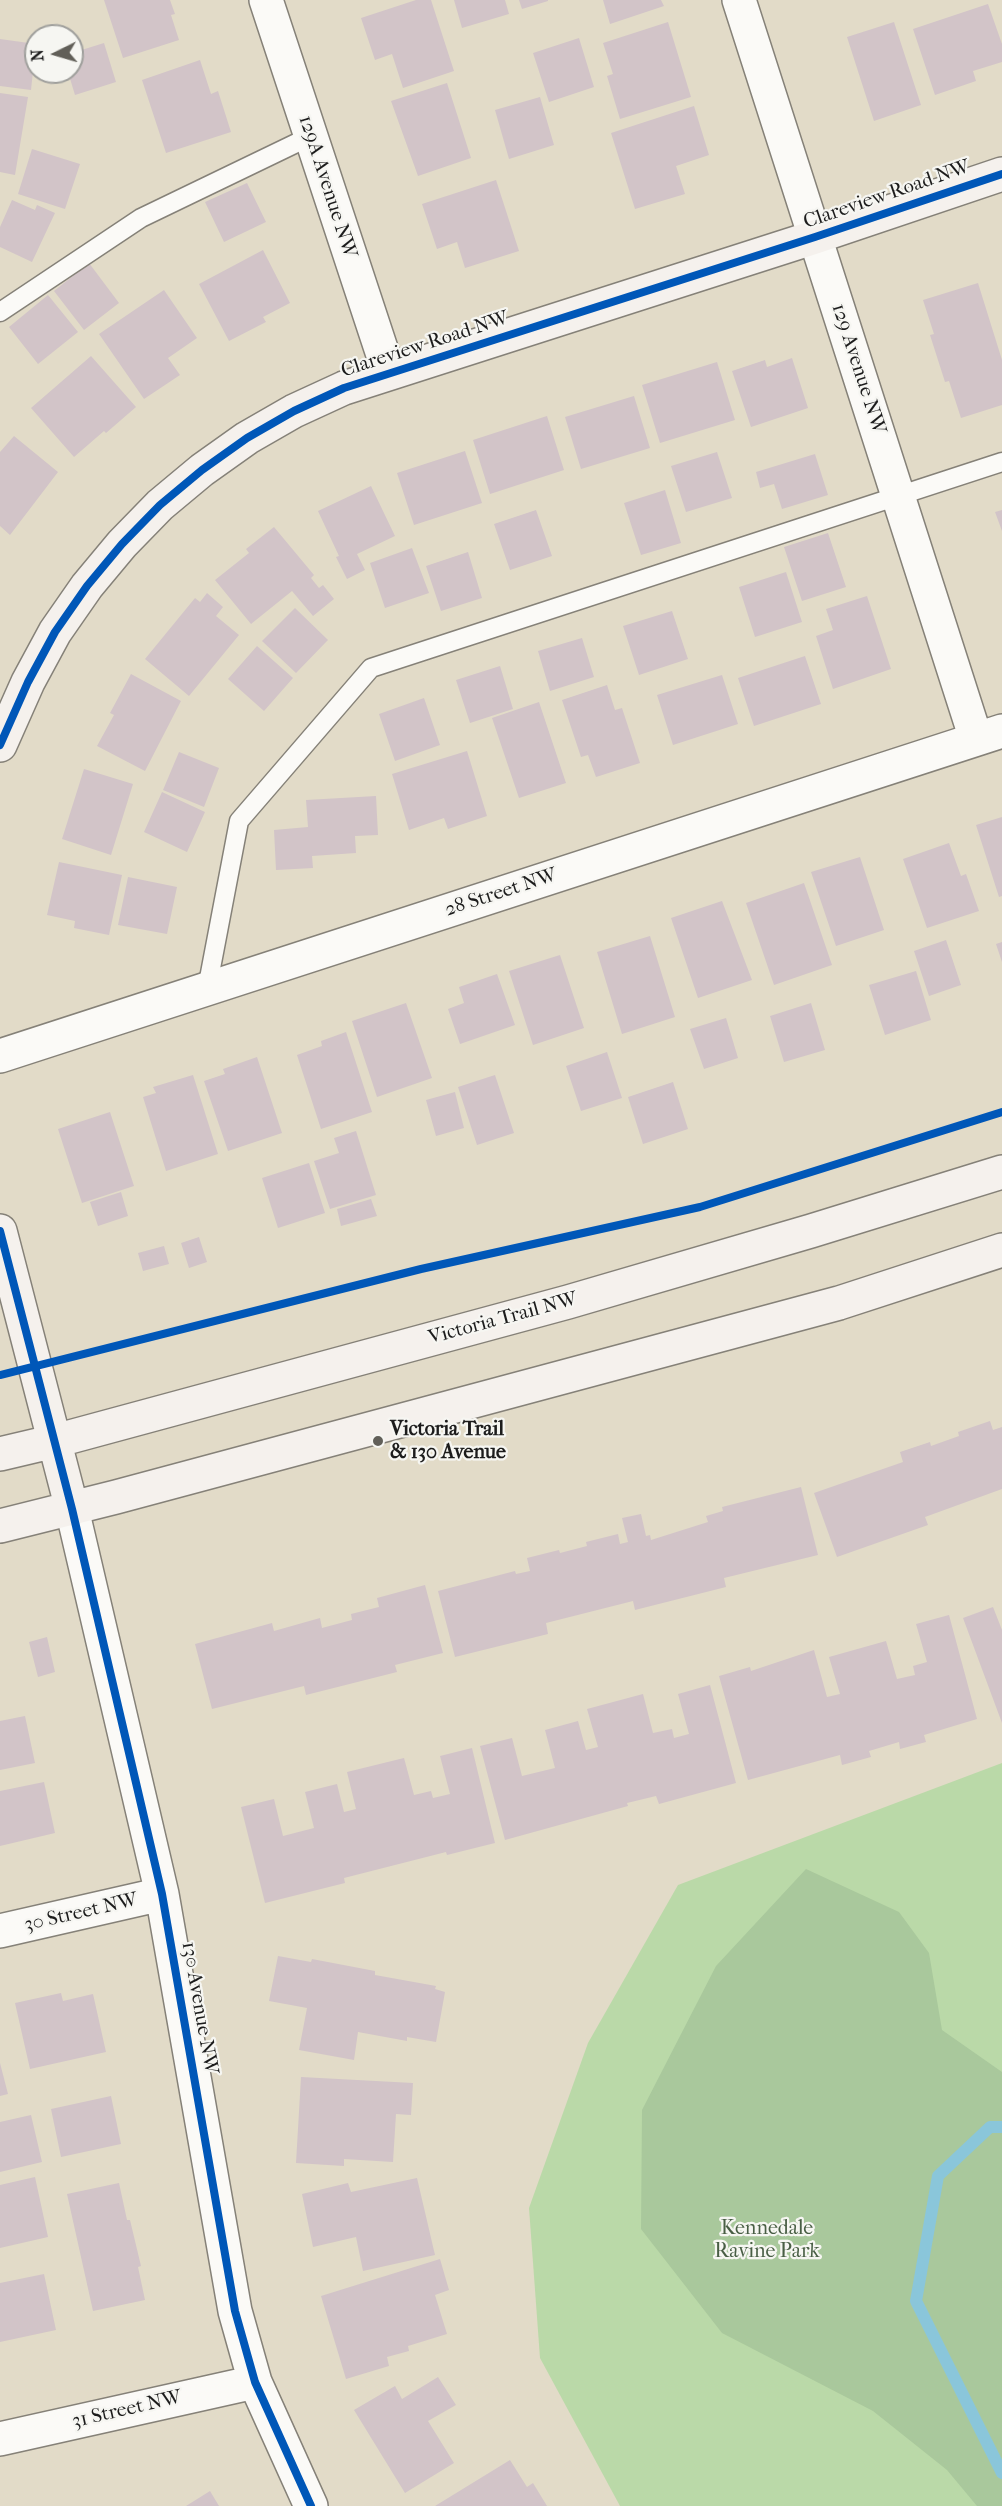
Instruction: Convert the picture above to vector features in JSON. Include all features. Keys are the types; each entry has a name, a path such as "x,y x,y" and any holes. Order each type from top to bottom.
{"main road":[{"name":"Clareview Road NW","path":"0,745 27,682 55,632 87,586 122,544 160,505 202,470 247,438 285,416 344,388 815,237 1002,174"},
{"name":"Victoria Trail NW","path":"0,1454 568,1302 1002,1172"},
{"path":"0,1231 72,1509"},
{"path":"0,1526 72,1509 839,1304 1002,1250"}],"street":[{"name":"129A Avenue NW","path":"266,0 389,373"},
{"name":"129 Avenue NW","path":"739,0 898,496 989,735"},
{"name":"28 Street NW","path":"0,1056 989,735"},
{"name":"130 Avenue NW","path":"72,1509 162,1894 235,2311 255,2382 311,2506"},
{"name":"30 Street NW","path":"0,1931 162,1894"},
{"name":"31 Street NW","path":"0,2439 255,2382"}],"lane":[{"path":"0,312 141,218 310,136"},
{"path":"207,988 239,821 371,668 1002,462"}],"green space":[{"name":"Kennedale Ravine Park","path":"1002,1763 1002,2506 620,2506 540,2358 529,2208 588,2043 678,1885"},
{"path":"806,1869 899,1912 929,1953 942,2030 1002,2072 1002,2506 977,2506 947,2470 873,2411 722,2333 641,2229 642,2110 716,1966"}],"building":[{"path":"104,0 170,0 175,14 171,15 179,40 123,58"},
{"path":"416,0 431,0 454,71 403,88 392,54 375,60 361,18"},
{"path":"454,0 505,0 509,14 462,28"},
{"path":"519,0 548,0 548,1 522,9"},
{"path":"603,0 661,0 664,6 610,24"},
{"path":"988,4 1002,44 1002,62 973,71 976,81 935,95 913,29"},
{"path":"668,22 691,97 620,119 607,76 613,74 603,43"},
{"path":"894,22 921,105 874,121 847,37"},
{"path":"579,38 594,87 549,102 533,53"},
{"path":"0,39 24,42 24,84 32,84 31,90 0,86"},
{"path":"104,43 116,82 75,95 72,84 84,84 84,49"},
{"path":"200,60 211,94 218,91 231,132 166,153 142,80"},
{"path":"447,83 471,158 418,176 391,101"},
{"path":"0,93 28,97 15,175 0,172"},
{"path":"540,97 554,145 509,159 495,110"},
{"path":"694,106 709,155 676,166 685,194 635,209 611,133"},
{"path":"32,149 80,164 65,209 18,194"},
{"path":"496,180 519,251 465,268 457,242 437,249 422,204"},
{"path":"247,183 266,222 224,242 205,202"},
{"path":"12,200 35,210 37,205 55,213 32,262 0,247 0,227"},
{"path":"263,250 290,303 263,317 266,322 229,341 199,284"},
{"path":"89,263 119,303 84,330 54,291"},
{"path":"978,283 1002,360 1002,405 961,418 949,381 945,382 930,335 934,334 923,300"},
{"path":"164,290 197,338 168,358 180,375 144,399 99,334"},
{"path":"48,295 78,332 38,364 9,327"},
{"path":"91,356 136,407 74,457 31,408"},
{"path":"792,358 808,408 751,427 732,371 765,360 767,367"},
{"path":"717,362 735,420 660,443 642,385"},
{"path":"634,396 650,448 581,469 565,417"},
{"path":"547,416 564,470 490,494 473,440"},
{"path":"14,436 58,472 10,535 0,526 0,452"},
{"path":"465,451 482,503 414,525 397,473"},
{"path":"717,452 732,498 686,512 671,466"},
{"path":"815,454 828,495 782,509 774,484 760,488 756,472"},
{"path":"371,486 395,536 357,554 365,570 347,579 318,511"},
{"path":"665,490 681,543 641,555 624,503"},
{"path":"536,510 552,556 510,570 494,524"},
{"path":"1002,510 1002,531 995,512"},
{"path":"274,527 314,575 311,578 319,588 323,585 334,599 313,616 292,591 251,624 215,580 249,553 246,549"},
{"path":"828,533 846,587 802,601 784,547"},
{"path":"412,548 429,593 385,608 370,563"},
{"path":"468,552 482,598 441,611 426,566"},
{"path":"786,572 802,622 755,637 739,587"},
{"path":"207,593 223,607 216,616 239,635 189,696 145,659 195,598 200,602"},
{"path":"867,596 891,669 833,689 816,636 833,630 826,609"},
{"path":"295,608 328,640 296,673 262,641"},
{"path":"672,611 688,659 639,675 623,626"},
{"path":"582,638 594,677 550,691 538,651"},
{"path":"257,646 293,678 264,711 228,679"},
{"path":"805,656 821,704 754,726 738,678"},
{"path":"500,666 513,709 470,723 456,680"},
{"path":"131,674 181,701 145,771 97,746 114,715 110,713"},
{"path":"722,675 738,724 673,745 657,695"},
{"path":"607,685 615,710 622,708 640,763 596,777 588,755 581,757 562,700"},
{"path":"424,698 440,745 395,761 379,714"},
{"path":"539,702 566,783 519,798 492,718"},
{"path":"467,751 487,816 448,829 444,818 409,830 392,774"},
{"path":"179,752 219,768 204,807 163,790"},
{"path":"84,769 133,784 111,855 62,839"},
{"path":"162,792 205,812 187,852 144,832"},
{"path":"376,796 378,835 355,836 356,853 312,856 313,868 276,870 274,830 308,827 306,800"},
{"path":"1002,817 1002,896 999,897 976,825"},
{"path":"949,843 961,876 966,874 979,911 927,928 903,859"},
{"path":"860,857 884,930 836,946 811,872"},
{"path":"59,862 122,875 109,935 74,928 75,921 47,915"},
{"path":"128,877 177,887 167,934 118,925"},
{"path":"804,883 832,965 774,985 746,903"},
{"path":"722,901 752,980 698,998 671,918"},
{"path":"650,936 675,1017 622,1034 597,952"},
{"path":"946,940 961,985 929,996 914,951"},
{"path":"1002,942 1002,962 996,944"},
{"path":"560,955 584,1028 533,1045 509,971"},
{"path":"916,971 931,1020 885,1035 869,985"},
{"path":"497,974 515,1025 460,1044 448,1009 464,1003 459,987"},
{"path":"406,1003 432,1078 377,1097 352,1021"},
{"path":"811,1003 825,1050 784,1062 770,1016"},
{"path":"726,1018 738,1058 704,1069 690,1029"},
{"path":"346,1032 372,1112 321,1129 297,1055 322,1046 321,1041"},
{"path":"607,1052 622,1098 581,1111 566,1066"},
{"path":"257,1057 282,1133 228,1151 204,1081 225,1074 223,1069"},
{"path":"193,1075 218,1154 166,1171 143,1097 156,1093 153,1087"},
{"path":"495,1075 514,1133 477,1145 458,1087"},
{"path":"673,1082 688,1129 643,1144 628,1097"},
{"path":"455,1092 464,1128 436,1136 426,1100"},
{"path":"110,1112 134,1186 82,1203 58,1129"},
{"path":"356,1131 376,1195 330,1209 314,1161 339,1153 334,1138"},
{"path":"309,1163 325,1213 278,1228 262,1178"},
{"path":"121,1192 128,1216 98,1226 90,1202"},
{"path":"371,1199 377,1216 341,1226 337,1209"},
{"path":"199,1237 207,1262 189,1268 181,1243"},
{"path":"164,1246 169,1264 143,1271 138,1253"},
{"path":"990,1421 993,1430 1002,1427 1002,1489 925,1517 928,1525 837,1557 814,1493 903,1462 900,1452 930,1442 931,1446 959,1436 958,1432"},
{"path":"801,1487 818,1555 724,1578 726,1587 635,1610 633,1601 546,1623 548,1634 455,1657 438,1591 515,1571 516,1574 530,1571 527,1558 587,1546 586,1542 618,1534 620,1544 628,1542 622,1518 641,1514 646,1536 650,1535 651,1540 708,1522 706,1516 723,1511 722,1507"},
{"path":"425,1585 443,1653 395,1665 397,1672 306,1695 304,1686 212,1709 195,1644 272,1623 274,1631 320,1618 322,1628 352,1620 351,1614 379,1607 377,1598"},
{"path":"993,1607 1002,1630 1002,1723 963,1618"},
{"path":"949,1615 977,1719 924,1735 926,1742 900,1749 899,1742 869,1751 871,1757 842,1765 840,1755 748,1780 719,1676 750,1667 751,1671 814,1650 827,1697 840,1694 829,1657 886,1641 897,1679 915,1675 913,1666 927,1662 916,1624"},
{"path":"47,1637 55,1672 38,1677 29,1642"},
{"path":"710,1685 736,1783 659,1804 656,1796 627,1803 628,1806 505,1840 480,1746 512,1738 522,1776 555,1768 545,1730 578,1721 586,1750 598,1747 587,1709 643,1694 653,1733 672,1729 674,1738 689,1734 678,1694"},
{"path":"25,1716 35,1763 0,1770 0,1721"},
{"path":"472,1748 495,1843 447,1855 446,1852 344,1878 345,1883 265,1903 241,1807 274,1799 283,1836 314,1828 305,1792 337,1784 344,1812 356,1809 347,1772 404,1758 414,1795 431,1791 433,1798 450,1794 440,1756"},
{"path":"44,1782 55,1833 0,1846 0,1791"},
{"path":"278,1956 311,1962 312,1959 375,1971 375,1975 436,1986 435,1989 445,1992 436,2042 407,2037 407,2041 358,2032 354,2060 299,2050 307,2008 269,2001"},
{"path":"61,1993 63,2001 93,1994 106,2052 30,2069 15,2003"},
{"path":"0,2063 8,2094 0,2096"},
{"path":"301,2077 413,2083 411,2115 396,2114 393,2162 344,2159 344,2166 296,2163"},
{"path":"111,2096 121,2144 61,2157 51,2109"},
{"path":"31,2115 42,2162 0,2172 0,2122"},
{"path":"35,2177 48,2237 0,2248 0,2185"},
{"path":"417,2178 435,2255 363,2271 356,2237 313,2247 302,2194 348,2183 351,2192"},
{"path":"119,2183 141,2266 138,2267 145,2300 93,2311 67,2194"},
{"path":"440,2259 449,2290 435,2295 447,2334 408,2346 409,2351 387,2357 389,2366 346,2379 321,2296"},
{"path":"44,2274 56,2330 0,2342 0,2283"},
{"path":"438,2377 456,2405 428,2421 454,2463 405,2493 354,2410 395,2386 402,2399"},
{"path":"510,2460 527,2487 533,2483 547,2506 435,2506"},
{"path":"210,2491 219,2506 186,2506"}],"waterway":[{"path":"1002,2127 990,2127 938,2176 916,2301 1002,2473"}],"cycle path":[{"path":"0,745 28,682 55,632 87,586 122,544 160,505 202,470 247,438 294,411 344,388 815,237 1002,174"},
{"path":"0,1375 421,1269 700,1207 1002,1112"},
{"path":"0,1231 72,1509 162,1894 235,2311 255,2382 311,2506"}],"place":[{"name":"Victoria Trail & 130 Avenue","path":"378,1441"}]}
